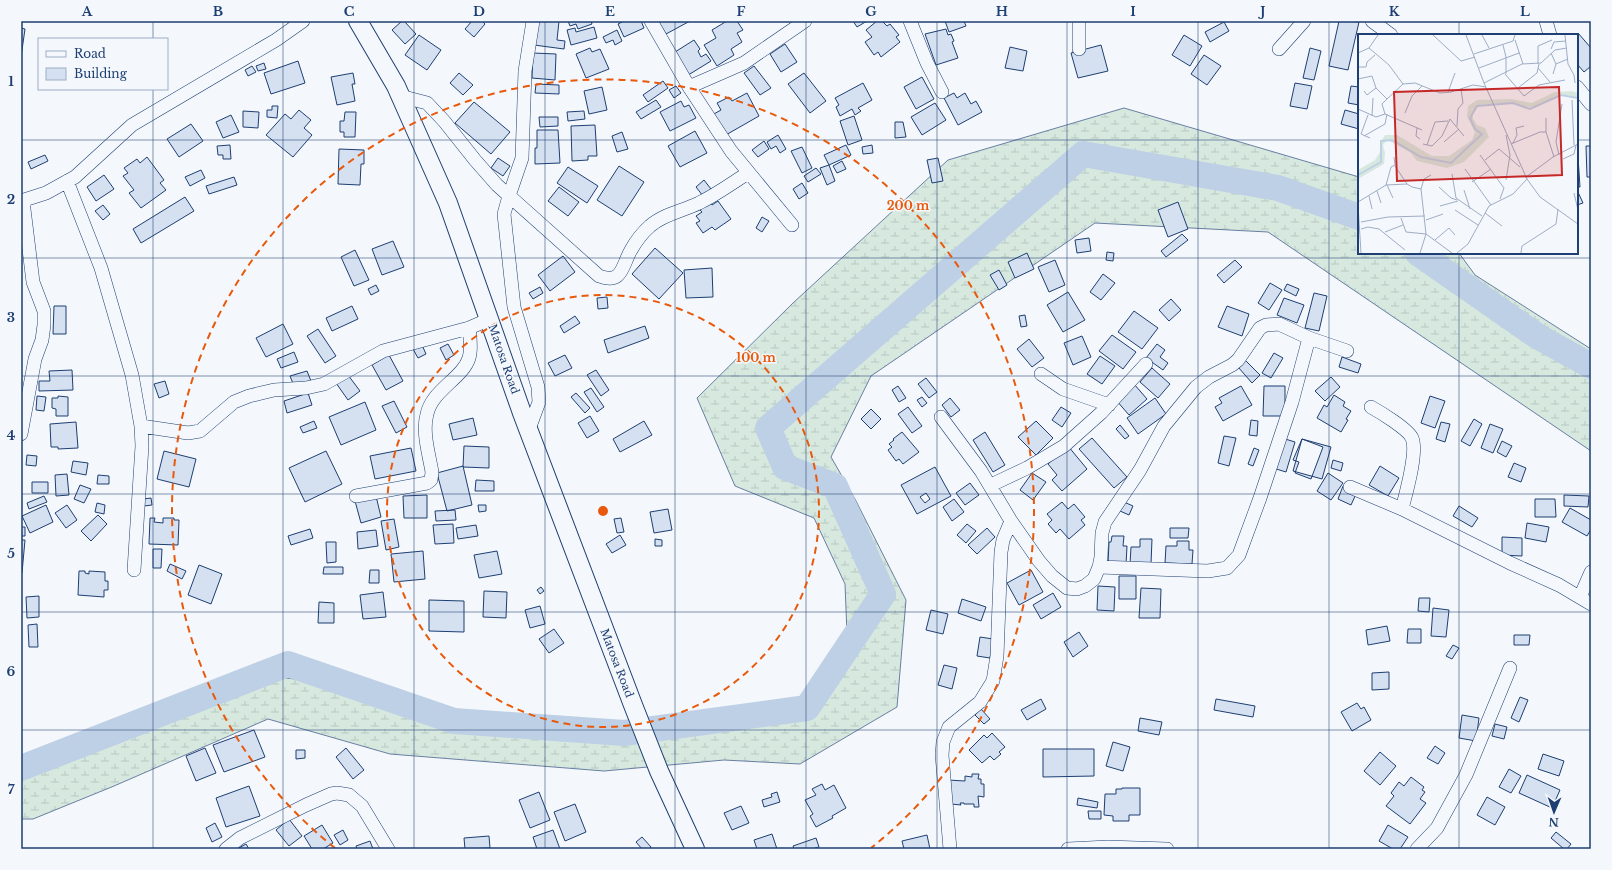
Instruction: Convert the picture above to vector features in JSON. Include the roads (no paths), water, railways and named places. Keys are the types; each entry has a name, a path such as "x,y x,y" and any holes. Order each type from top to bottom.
{"street":[{"path":"21,434 35,359 42,340 44,325 44,311 33,282 22,201 46,194 75,177 132,125 276,40 303,21"},
{"name":"Matosa Road","path":"358,21 400,96 448,203 529,429 633,705 659,771 695,849"},
{"path":"529,429 539,402 538,387 514,307 504,214 522,158 524,142 525,71 533,21"},
{"path":"651,21 689,87 730,151 792,224"},
{"path":"689,87 744,63 805,21"},
{"path":"910,21 927,63 942,92"},
{"path":"1079,21 1079,49"},
{"path":"1279,49 1304,21"},
{"path":"1372,21 1390,34"},
{"path":"1546,21 1550,34"},
{"path":"1578,88 1591,104"},
{"path":"400,96 427,103 444,121 484,170 509,196 599,276 606,278 613,278 619,275 630,251 639,237 650,226 662,218 700,203 748,173"},
{"path":"67,181 101,268 132,375 141,426 142,446 134,570"},
{"path":"141,426 188,433 200,431 234,402 248,396 274,390 306,388 324,384 383,351 469,328 490,319"},
{"path":"941,417 990,485 1011,521 1039,561 1052,576 1067,588 1077,589 1085,586 1094,579 1099,567 1102,533 1105,522 1140,470 1164,426 1196,387 1210,376 1232,365 1238,360 1260,328 1266,325 1279,324 1309,338 1347,351"},
{"path":"356,496 426,483 431,480 432,472 425,427 426,414 435,398 465,367 469,358 471,344 469,328"},
{"path":"1099,567 1208,571 1227,568 1239,555 1292,402 1309,338"},
{"path":"990,485 1027,468 1064,446 1109,405 1146,364"},
{"path":"1041,374 1063,389 1109,405"},
{"path":"1371,407 1389,417 1412,437 1415,450 1402,508"},
{"path":"1350,487 1402,508 1510,563 1560,585 1586,600 1591,572"},
{"path":"950,849 942,755 943,742 949,727 980,702 994,681 997,656 1001,552 1003,540 1011,521"},
{"path":"1417,849 1436,828 1466,775 1510,668"},
{"path":"226,849 240,838 306,804 337,793 349,795 362,806 388,849"},
{"path":"1068,849 1108,847 1167,849"}],"waterway":[{"path":"21,768 288,664 454,721 624,733 807,708 883,594 835,486 785,467 768,428 1083,154 1278,188 1358,217"},
{"path":"1419,254 1537,336 1591,366"}]}
